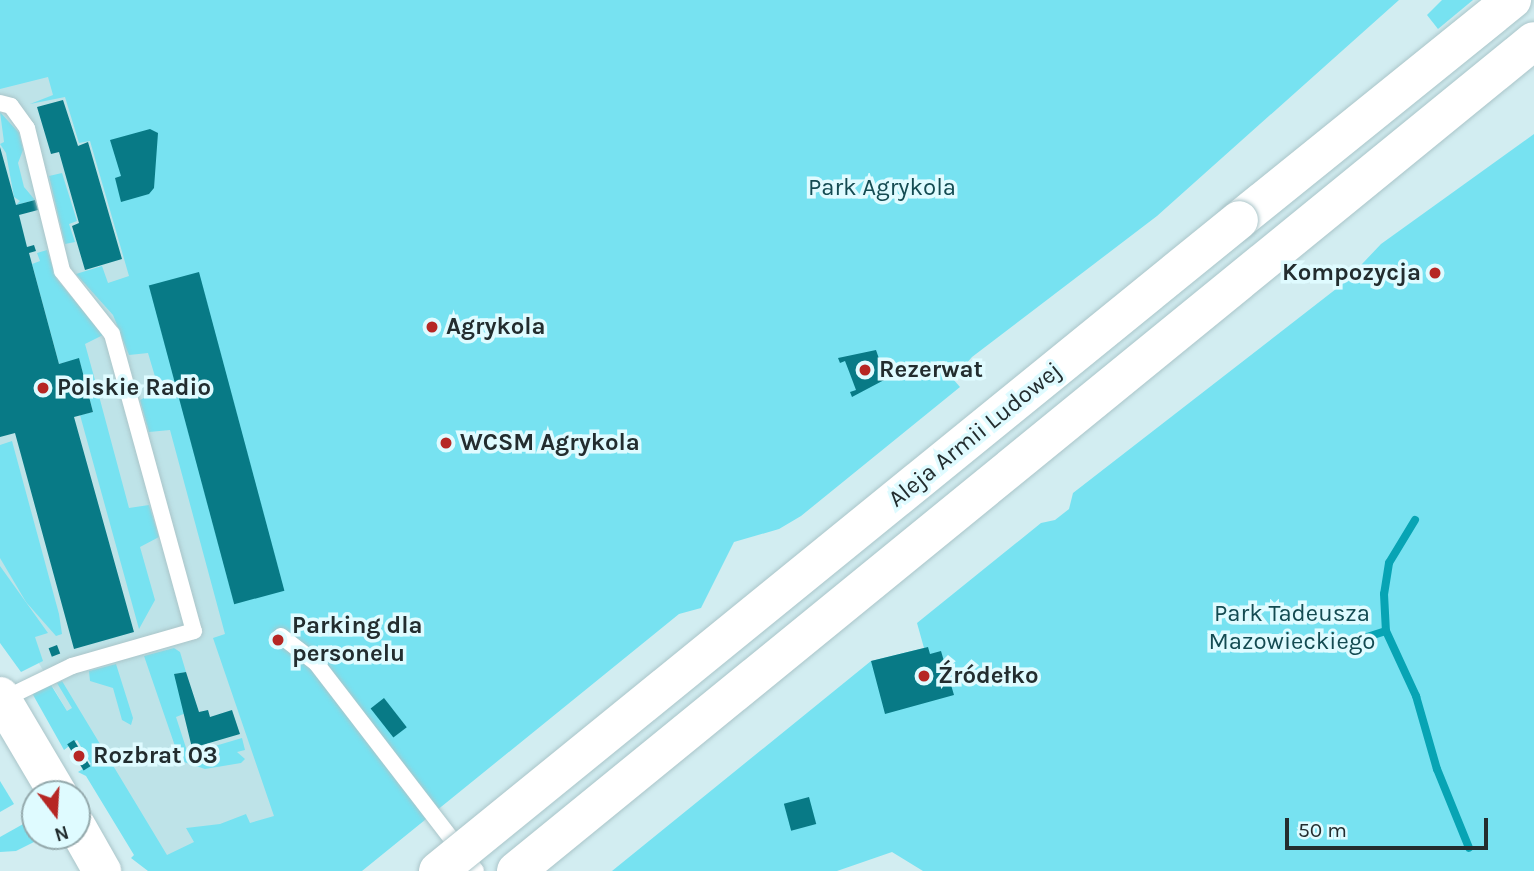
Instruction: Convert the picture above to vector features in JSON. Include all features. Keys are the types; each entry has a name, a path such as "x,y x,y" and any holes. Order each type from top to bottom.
{"main road":[{"name":"Aleja Armii Ludowej","path":"438,871 1512,0"},
{"name":"Aleja Armii Ludowej","path":"516,871 1534,41"},
{"path":"1,698 50,780"},
{"path":"90,850 102,871"}],"lane":[{"path":"0,103 11,106 27,128 62,271 113,334 194,631 72,666 1,698"},
{"path":"281,636 316,663 476,871"}],"shaded area":[{"path":"73,65 292,856 161,871 0,597 0,85"}],"green space":[{"name":"Park Agrykola","path":"0,0 1399,0 1157,216 972,357 953,379 960,387 801,516 779,529 734,542 701,608 679,614 362,871 148,871 131,858 134,855 91,784 91,780 78,772 91,764 77,740 64,750 32,693 51,685 67,711 72,708 57,683 62,681 167,855 194,842 186,828 220,824 246,814 250,823 274,816 213,638 225,634 170,430 149,432 140,400 159,390 148,353 129,355 113,315 76,274 102,266 108,283 129,276 90,141 79,143 65,97 30,104 53,95 48,77 0,89"},
{"path":"1442,0 1473,0 1438,29 1427,15"},
{"path":"0,112 19,133 23,150 18,163 24,187 35,200 16,205 20,201 14,197 6,153 0,144 4,142"},
{"name":"Park Tadeusza Mazowieckiego","path":"1534,134 1534,871 923,871 892,852 837,871 612,871 871,661 924,648 917,623 1041,523 1055,520 1069,509 1073,493 1345,282 1381,244"},
{"path":"62,173 77,221 69,224 75,242 65,244 49,176"},
{"path":"47,250 56,278 103,335 85,344 98,391 117,388 99,396 129,508 149,505 159,537 140,547 155,600 139,629 80,415 93,412 79,359 59,364 32,264 40,261 37,253"},
{"path":"12,441 59,614 62,634 56,636 26,602 0,558 0,445"},
{"path":"0,566 48,633 35,637 43,661 21,672 0,643"},
{"path":"174,648 180,652 186,672 175,674 186,713 176,717 188,754 242,738 245,750 237,752 245,759 241,763 205,769 184,762 176,749 144,656"},
{"path":"116,664 133,718 131,725 122,720 113,688 90,681 89,671"},
{"path":"0,781 14,804 0,812"},
{"path":"21,825 21,848 0,852 0,837"}],"building":[{"path":"63,100 78,146 88,142 122,259 85,270 72,226 79,223 59,152 51,154 37,107"},
{"path":"150,129 158,133 154,188 149,194 121,202 115,178 121,176 110,140"},
{"name":"Polskie Radio","path":"0,147 16,205 35,200 38,210 19,215 27,247 34,245 36,251 29,253 59,364 79,358 93,412 74,417 134,632 74,649 15,433 0,437"},
{"path":"199,272 284,591 234,604 149,285"},
{"path":"876,350 886,379 852,397 850,392 856,390 845,361 840,363 838,358"},
{"path":"57,645 60,653 52,657 49,648"},
{"path":"928,647 930,654 941,651 954,695 885,714 871,661"},
{"path":"186,672 199,712 208,710 210,717 232,710 240,734 192,748 174,674"},
{"path":"384,698 407,727 393,738 371,708"},
{"path":"74,740 90,766 84,771 67,744"},
{"path":"809,797 816,824 791,831 784,804"}],"waterway":[{"path":"1415,520 1389,563 1384,594 1386,631 1416,696 1437,769 1469,848"},
{"path":"1361,639 1386,631"}],"place":[{"name":"Kompozycja","path":"1435,273"},
{"name":"Agrykola","path":"432,327"},
{"name":"Rezerwat","path":"865,370"},
{"name":"Polskie Radio","path":"43,388"},
{"name":"WCSM Agrykola","path":"446,443"},
{"name":"Parking dla personelu","path":"278,640"},
{"name":"Źródełko","path":"924,676"},
{"name":"Rozbrat 03","path":"79,756"}]}
